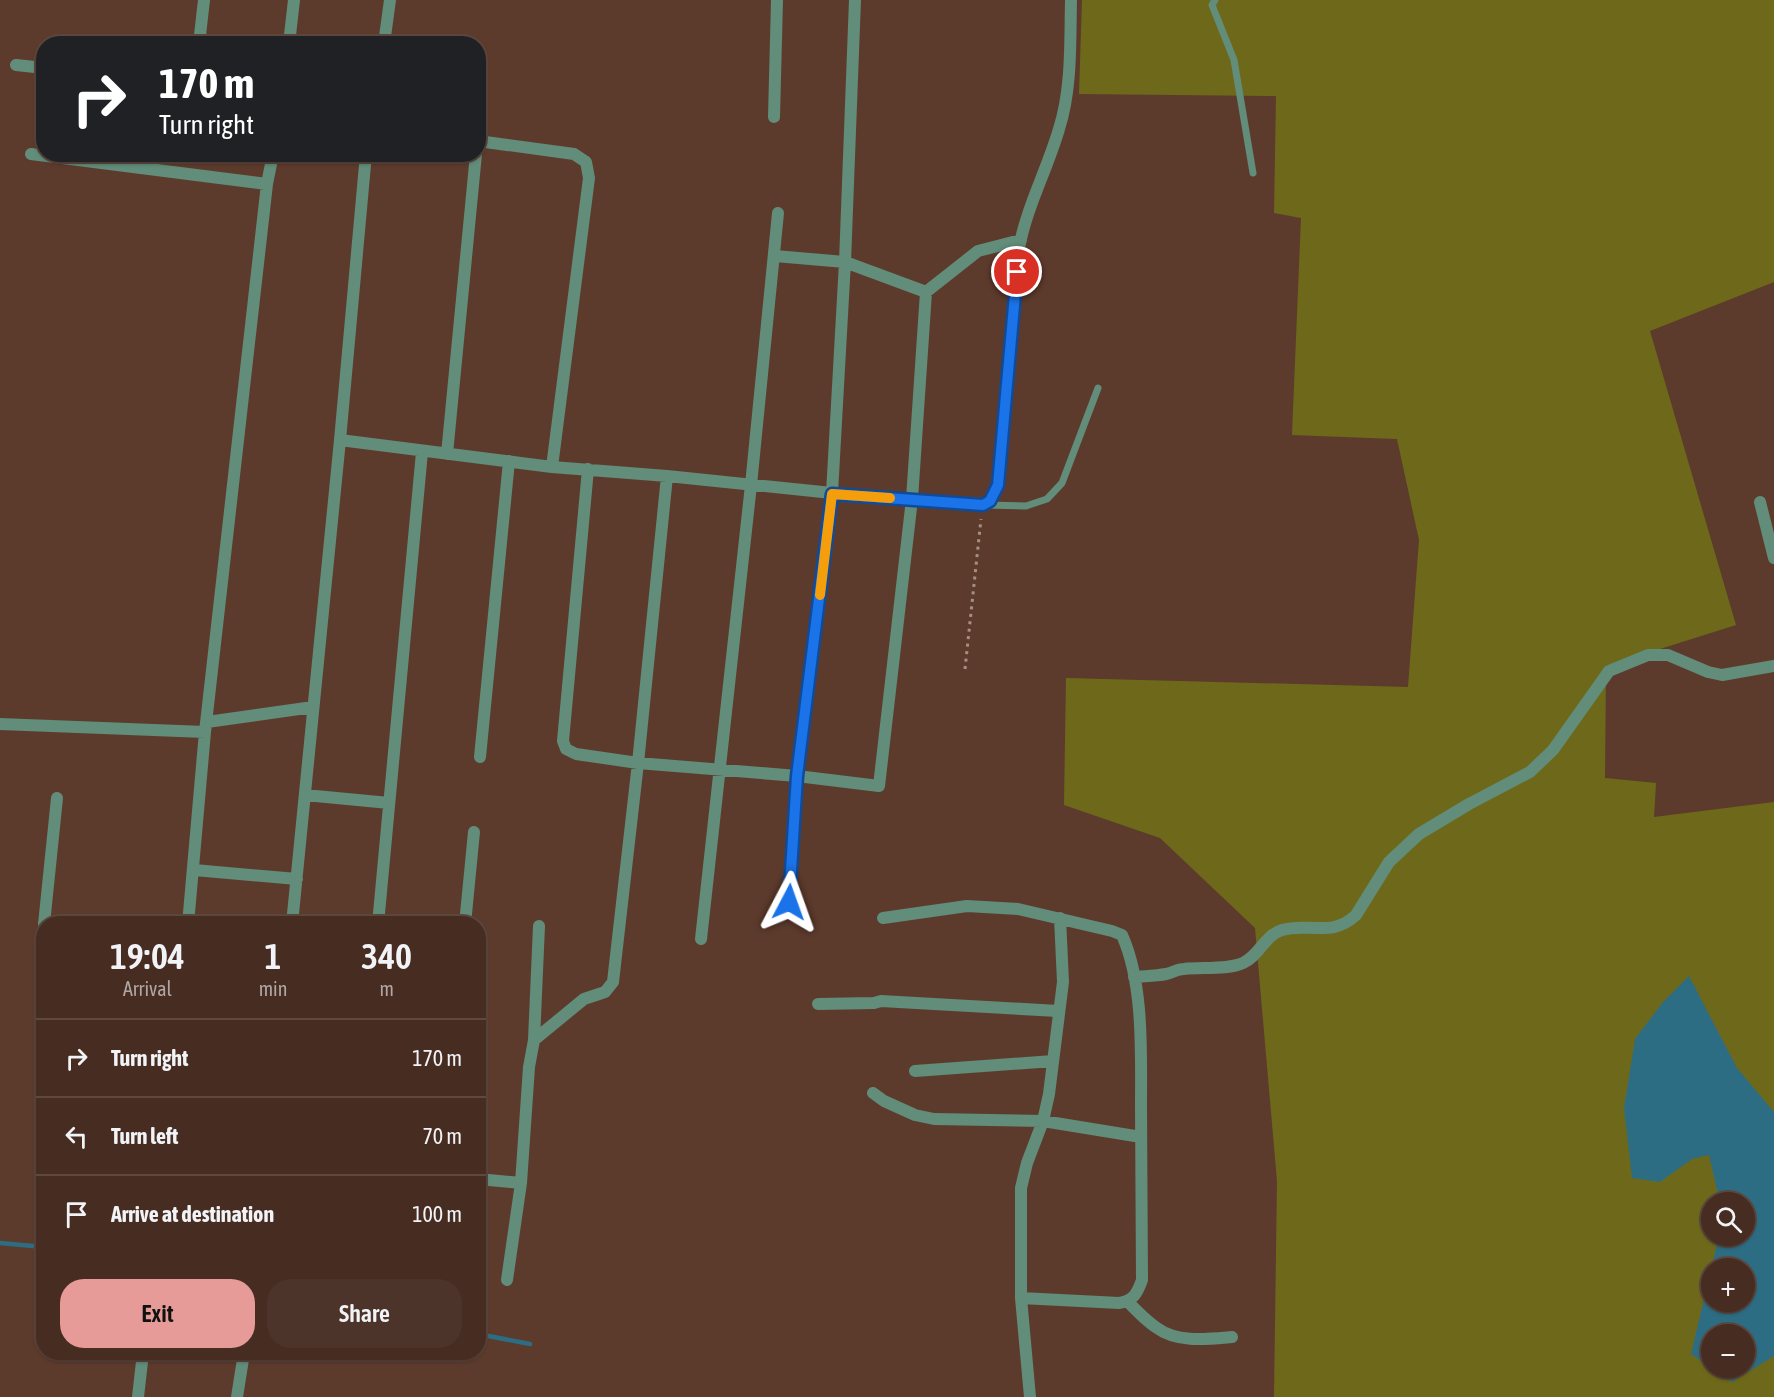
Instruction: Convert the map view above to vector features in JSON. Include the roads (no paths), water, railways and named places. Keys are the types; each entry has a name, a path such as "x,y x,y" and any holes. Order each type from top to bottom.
{"street":[{"path":"200,36 204,0"},
{"path":"290,36 294,0"},
{"path":"385,36 390,0"},
{"path":"774,117 777,0"},
{"path":"789,902 797,776 832,494 845,262 855,0"},
{"path":"340,440 552,467 751,484 832,494 983,505 990,501 998,485 1020,240 1027,213 1060,128 1069,78 1071,0"},
{"path":"16,64 36,67"},
{"path":"486,142 574,154 586,162 589,178 552,467"},
{"path":"31,154 36,155"},
{"path":"94,162 267,184"},
{"path":"189,916 206,727 267,184 271,162"},
{"path":"293,916 365,162"},
{"path":"447,454 475,162"},
{"path":"701,939 778,213"},
{"path":"588,469 563,741 566,749 576,754 638,763 797,776 879,786 912,499 926,292 978,251 1020,240"},
{"path":"775,256 845,262 926,292"},
{"path":"379,916 422,452"},
{"path":"480,757 509,461"},
{"path":"534,1040 584,999 605,992 613,982 667,476"},
{"path":"1760,502 1774,558"},
{"path":"1134,977 1165,974 1180,969 1243,963 1271,936 1282,930 1336,927 1349,922 1356,915 1389,862 1419,834 1469,804 1530,772 1553,750 1609,671 1648,655 1668,655 1708,672 1722,675 1774,666"},
{"path":"0,724 206,727 314,707"},
{"path":"305,795 389,803"},
{"path":"45,916 57,798"},
{"path":"466,916 474,832"},
{"path":"194,870 297,879"},
{"path":"883,918 967,906 1018,909 1112,931 1122,935 1128,949 1134,977 1140,1031 1142,1280 1137,1294 1128,1302 1021,1299"},
{"path":"1029,1397 1021,1299 1021,1188 1027,1162 1048,1103 1063,982 1060,918"},
{"path":"507,1280 521,1183 529,1067 534,1040 539,926"},
{"path":"818,1004 881,1001 1058,1011"},
{"path":"915,1071 1053,1061"},
{"path":"873,1093 884,1101 915,1115 934,1119 1043,1120 1141,1137"},
{"path":"486,1180 521,1183"},
{"path":"1128,1302 1164,1333 1206,1340 1232,1337"},
{"path":"138,1397 142,1360"},
{"path":"237,1397 243,1360"}],"lane":[{"path":"1215,0 1212,4 1234,60 1253,172"},
{"path":"983,505 1026,506 1047,498 1062,483 1098,388"}],"water":[{"path":"1689,976 1737,1068 1774,1112 1774,1356 1755,1368 1755,1324 1701,1324 1701,1361 1691,1354 1701,1312 1755,1312 1755,1258 1714,1258 1717,1246 1755,1246 1755,1192 1717,1192 1709,1155 1692,1159 1660,1182 1632,1178 1624,1108 1635,1039 1663,1002"},
{"path":"1726,1378 1738,1378 1732,1382"}],"waterway":[{"path":"0,1243 36,1246"},
{"path":"486,1336 530,1344"}]}
